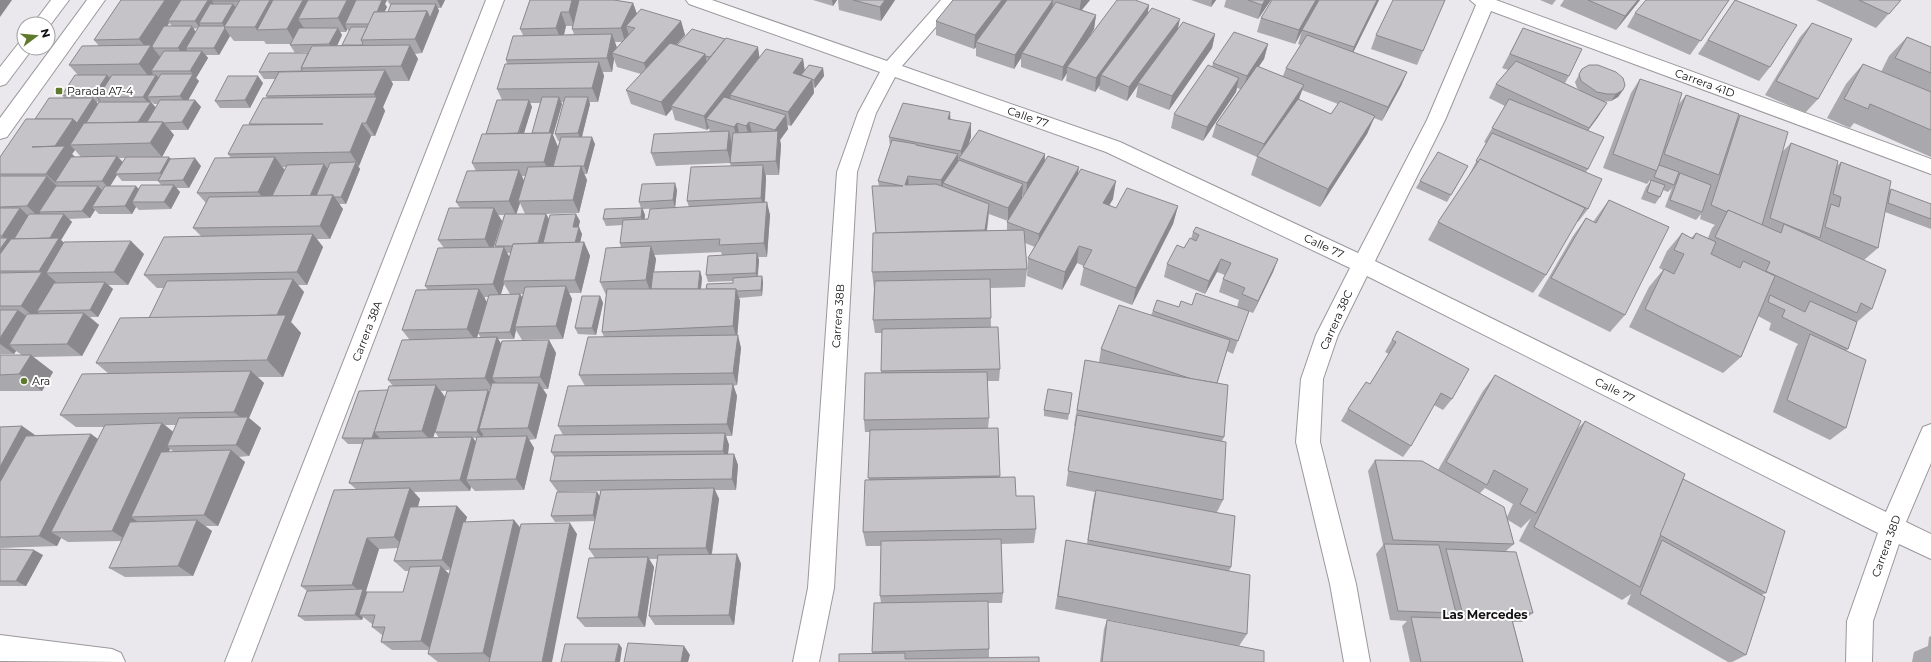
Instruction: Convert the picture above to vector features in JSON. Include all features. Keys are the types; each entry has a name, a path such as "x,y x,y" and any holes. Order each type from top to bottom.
{"street":[{"path":"48,16 60,0"},
{"path":"0,132 96,0"},
{"name":"Carrera 38A","path":"238,662 496,0"},
{"name":"Calle 77","path":"695,0 1113,147 1362,264 1931,547"},
{"name":"Carrera 38B","path":"806,662 821,588 847,172 866,113 890,69 950,0"},
{"name":"Carrera 41D","path":"1484,1 1931,167"},
{"name":"Carrera 38C","path":"1357,662 1343,584 1308,442 1312,379 1327,335 1436,120 1484,1"},
{"path":"0,80 18,56"},
{"name":"Carrera 38D","path":"1859,662 1860,621 1892,527 1931,434"},
{"path":"0,648 112,662"}],"building":[{"path":"121,0 165,0 139,39 94,40"},
{"path":"181,0 208,0 195,21 168,21"},
{"path":"212,0 240,0 212,1"},
{"path":"240,0 270,0 255,27 224,27"},
{"path":"273,0 303,0 287,29 257,30"},
{"path":"308,0 347,0 338,18 298,19"},
{"path":"356,0 382,0 377,12 374,12 369,24 345,24"},
{"path":"530,0 572,0 569,12 561,12 556,28 520,29"},
{"path":"579,0 614,0 633,3 621,28 572,29"},
{"path":"853,0 885,0 880,7"},
{"path":"953,0 1002,0 975,35 936,21"},
{"path":"1007,0 1053,0 1015,55 976,42"},
{"path":"1117,0 1135,0 1149,5 1096,78 1067,67"},
{"path":"1248,0 1265,0 1262,5"},
{"path":"1272,0 1316,0 1299,30 1261,18"},
{"path":"1319,0 1377,0 1354,47 1302,30"},
{"path":"1393,0 1445,0 1423,51 1376,35"},
{"path":"1588,0 1638,0 1625,16"},
{"path":"1646,0 1729,0 1701,41 1635,13"},
{"path":"1735,0 1797,25 1770,67 1708,40"},
{"path":"1859,0 1901,0 1889,14"},
{"path":"1056,2 1096,15 1063,67 1022,53"},
{"path":"210,4 233,4 222,23 199,23"},
{"path":"391,4 436,4 430,18 427,11 388,12"},
{"path":"1152,8 1180,19 1129,87 1101,75"},
{"path":"641,9 681,21 644,63 612,53 635,28 626,26"},
{"path":"427,11 415,39 361,40 374,12"},
{"path":"1183,22 1215,34 1172,96 1138,83"},
{"path":"1812,23 1852,39 1818,99 1776,81"},
{"path":"164,26 192,26 178,48 153,48 152,46"},
{"path":"199,26 225,26 214,48 186,48"},
{"path":"351,27 367,27 361,40 363,43 362,45 342,45"},
{"path":"299,28 338,28 329,44 290,45"},
{"path":"1523,28 1582,49 1569,76 1510,54"},
{"path":"692,29 725,39 710,57 705,56 705,54 677,45"},
{"path":"1234,32 1268,44 1247,76 1213,63"},
{"path":"612,34 607,58 506,60 513,36"},
{"path":"1307,35 1407,72 1388,107 1286,68"},
{"path":"1907,37 1931,47 1931,73 1895,58"},
{"path":"726,38 758,47 704,116 671,106"},
{"path":"670,43 705,54 661,102 626,90"},
{"path":"151,45 139,64 69,65 82,46"},
{"path":"410,45 401,66 301,68 312,46"},
{"path":"766,49 803,59 793,73 812,79 788,112 730,95"},
{"path":"164,51 202,51 190,71 151,71"},
{"path":"269,53 308,53 301,68 302,71 259,72"},
{"path":"1516,61 1607,103 1589,128 1496,84"},
{"path":"599,62 592,88 497,89 505,64"},
{"path":"1863,64 1931,92 1931,130 1870,104 1868,109 1844,99"},
{"path":"809,65 823,68 814,80 801,75"},
{"path":"1208,65 1239,78 1207,127 1174,114"},
{"path":"1589,65 1598,65 1616,72 1623,78 1625,85 1623,90 1616,94 1597,92 1581,81 1579,74 1582,69"},
{"path":"1257,66 1304,85 1264,144 1216,124"},
{"path":"385,70 374,94 266,96 279,72"},
{"path":"161,74 193,74 180,96 147,97"},
{"path":"75,75 107,75 94,95 62,95"},
{"path":"112,75 156,75 143,97 98,97"},
{"path":"228,76 258,76 245,100 215,101"},
{"path":"1640,79 1682,93 1657,171 1613,154"},
{"path":"1686,95 1739,114 1719,175 1664,154"},
{"path":"377,97 366,123 362,123 350,152 228,154 243,125 323,124 249,124 263,98"},
{"path":"542,97 559,97 549,133 532,133"},
{"path":"565,97 588,97 578,133 555,134"},
{"path":"724,97 786,115 775,130 749,122 746,126 737,123 734,127 706,119"},
{"path":"49,98 93,98 77,123 73,119 35,119"},
{"path":"1298,99 1331,114 1340,101 1375,116 1328,189 1257,156"},
{"path":"1509,99 1604,137 1588,169 1492,128"},
{"path":"160,100 195,100 182,122 147,122"},
{"path":"497,100 529,100 518,133 486,134"},
{"path":"99,102 151,102 138,122 86,123"},
{"path":"903,103 950,112 948,119 971,123 961,151 889,137"},
{"path":"1740,115 1788,132 1762,225 1728,210 1727,212 1711,205"},
{"path":"26,119 73,119 55,146 32,147 65,146 46,174 0,174 0,157"},
{"path":"163,122 150,143 70,145 84,123"},
{"path":"979,130 1045,154 1027,183 959,158"},
{"path":"729,131 727,150 651,153 654,134"},
{"path":"778,131 776,161 730,163 733,133"},
{"path":"552,133 544,162 472,163 482,134"},
{"path":"1492,133 1602,179 1588,209 1480,159 1479,162 1476,161"},
{"path":"561,137 592,137 584,166 553,167"},
{"path":"892,140 958,154 941,180 908,176 905,185 936,184 989,204 985,230 876,233 872,186 903,186 878,181"},
{"path":"1791,143 1838,161 1820,238 1770,218"},
{"path":"1438,152 1468,166 1451,195 1420,181"},
{"path":"117,156 102,181 55,182 71,157"},
{"path":"1048,156 1079,167 1039,234 1007,222"},
{"path":"126,157 169,157 160,173 115,174"},
{"path":"275,157 258,192 197,193 215,158"},
{"path":"195,158 183,180 158,181 170,159"},
{"path":"1480,159 1585,208 1546,275 1438,222"},
{"path":"959,160 1023,184 1008,208 943,183"},
{"path":"356,162 341,197 334,197 333,195 316,196 330,163"},
{"path":"1841,162 1891,181 1878,248 1825,227 1831,204 1839,207 1841,197 1833,194"},
{"path":"324,164 310,196 272,196 287,165"},
{"path":"763,165 761,198 687,201 691,167"},
{"path":"1659,165 1679,172 1674,185 1654,177"},
{"path":"581,166 573,200 518,201 528,167"},
{"path":"1081,169 1116,181 1103,203 1116,208 1127,188 1178,206 1136,288 1083,267 1092,250 1079,246 1065,272 1028,258"},
{"path":"519,170 509,201 456,202 467,171"},
{"path":"1680,173 1711,185 1702,212 1670,200"},
{"path":"0,176 47,176 27,206 0,207"},
{"path":"1651,180 1665,185 1660,197 1647,192"},
{"path":"675,183 673,200 639,202 642,184"},
{"path":"141,185 174,185 164,202 132,202"},
{"path":"56,186 98,186 82,211 39,212"},
{"path":"105,186 136,186 125,206 92,207"},
{"path":"1891,189 1931,204 1931,219 1888,203"},
{"path":"333,195 320,226 193,228 209,197"},
{"path":"1609,200 1669,227 1625,315 1551,278 1586,218 1596,223"},
{"path":"767,202 764,243 719,245 720,239 620,243 623,220 648,219 650,209"},
{"path":"0,208 20,208 2,236 0,236"},
{"path":"449,208 494,208 485,239 438,240"},
{"path":"642,208 641,217 603,219 605,209"},
{"path":"1728,210 1781,233 1784,224 1886,270 1872,309 1861,303 1857,313 1766,271 1770,262 1715,237"},
{"path":"29,214 64,214 50,238 14,239"},
{"path":"505,214 546,214 538,243 513,244 513,246 495,246"},
{"path":"576,214 573,227 579,227 575,243 543,243 550,215"},
{"path":"1196,227 1278,259 1258,301 1242,294 1245,288 1223,279 1231,263 1221,259 1209,281 1167,264 1177,245 1184,248 1190,238 1196,241 1199,235 1193,232"},
{"path":"1024,230 1027,269 872,272 873,233"},
{"path":"1682,233 1693,239 1696,233 1716,242 1711,254 1740,268 1743,261 1775,276 1741,357 1645,309 1664,269 1674,274 1684,254 1674,250"},
{"path":"313,234 297,272 144,275 164,237"},
{"path":"0,238 8,238 0,249"},
{"path":"59,238 39,271 0,271 0,254 11,239"},
{"path":"131,241 114,272 46,273 64,242"},
{"path":"584,242 575,280 503,281 513,244"},
{"path":"651,246 646,280 600,282 606,248"},
{"path":"504,247 493,284 425,286 438,248"},
{"path":"757,253 756,273 706,275 708,256"},
{"path":"700,271 698,289 651,289 653,272"},
{"path":"42,272 21,306 0,306 0,273"},
{"path":"762,276 761,290 737,291 736,289 706,289 707,284 733,283 733,278"},
{"path":"293,279 277,315 149,318 167,281"},
{"path":"990,279 991,318 873,320 875,281"},
{"path":"105,282 90,310 37,311 54,283"},
{"path":"566,286 556,326 515,327 525,287"},
{"path":"479,289 467,329 402,330 416,290"},
{"path":"607,289 736,289 733,326 602,332"},
{"path":"1196,293 1249,311 1238,341 1153,311 1157,300 1179,307 1181,301 1192,305"},
{"path":"520,294 510,332 478,333 489,295"},
{"path":"1770,295 1805,312 1810,301 1857,322 1848,349 1782,317 1785,310 1768,302"},
{"path":"582,296 600,296 592,328 575,328"},
{"path":"1119,305 1230,340 1217,383 1192,379 1101,349"},
{"path":"0,310 18,310 0,338"},
{"path":"84,313 67,344 9,345 27,314"},
{"path":"286,315 267,360 96,363 120,318"},
{"path":"998,327 1000,369 881,371 882,329"},
{"path":"1397,331 1469,369 1452,399 1441,393 1411,446 1348,409 1366,382 1370,384 1396,342 1392,340"},
{"path":"1810,334 1866,360 1846,428 1787,400"},
{"path":"738,335 733,373 579,375 588,337"},
{"path":"497,337 485,378 388,380 402,340"},
{"path":"549,340 540,377 492,378 502,341"},
{"path":"0,355 31,355 19,374 0,375"},
{"path":"1085,360 1228,385 1224,437 1077,410"},
{"path":"251,371 234,412 60,415 82,374"},
{"path":"987,372 989,418 864,420 865,373"},
{"path":"1495,375 1581,421 1536,513 1520,504 1528,489 1494,470 1487,485 1446,462"},
{"path":"492,383 539,383 528,428 479,429"},
{"path":"733,384 727,424 558,426 568,386"},
{"path":"436,385 422,431 374,432 389,386"},
{"path":"1048,389 1072,393 1069,414 1044,410"},
{"path":"388,390 372,438 342,438 359,391"},
{"path":"488,390 477,432 435,432 447,391"},
{"path":"1077,415 1226,442 1223,500 1068,471"},
{"path":"248,417 236,445 167,446 179,418"},
{"path":"1585,421 1685,474 1640,587 1534,527"},
{"path":"162,423 112,531 51,532 105,425"},
{"path":"22,426 0,467 0,427"},
{"path":"998,428 1000,476 868,478 870,430"},
{"path":"725,433 723,451 551,452 555,435"},
{"path":"91,434 39,536 0,537 0,482 26,436"},
{"path":"527,436 516,479 466,480 477,437"},
{"path":"472,437 460,480 349,483 364,439"},
{"path":"231,450 204,515 131,517 161,452"},
{"path":"734,454 732,479 550,481 555,456"},
{"path":"1375,460 1422,461 1504,507 1514,544 1393,540"},
{"path":"1015,477 1016,496 1034,496 1036,529 863,532 865,480"},
{"path":"1683,479 1785,531 1766,593 1660,535"},
{"path":"410,488 394,537 367,538 352,585 301,586 334,490"},
{"path":"714,488 706,548 589,549 601,490"},
{"path":"1096,490 1235,516 1231,567 1088,540"},
{"path":"557,492 597,492 593,515 551,516"},
{"path":"457,506 442,560 394,561 410,507"},
{"path":"197,520 178,566 109,568 130,522"},
{"path":"514,520 483,653 428,654 463,522"},
{"path":"570,523 542,662 489,662 521,524"},
{"path":"1001,539 1003,593 880,596 881,541"},
{"path":"1066,540 1250,575 1247,634 1058,596"},
{"path":"1662,540 1765,597 1746,655 1640,594"},
{"path":"1384,544 1439,545 1456,613 1398,611"},
{"path":"0,549 34,550 16,581 0,581"},
{"path":"1446,549 1516,552 1533,613 1462,611"},
{"path":"737,554 729,615 649,616 658,555"},
{"path":"648,557 638,617 577,618 589,558"},
{"path":"441,566 421,641 381,642 385,627 372,627 375,615 359,615 367,592 403,592 410,567"},
{"path":"363,589 355,615 298,616 307,591"},
{"path":"988,601 989,649 872,652 874,603"},
{"path":"1411,617 1512,620 1523,662 1421,662"},
{"path":"1107,620 1264,651 1264,662 1102,662"},
{"path":"628,643 684,646 681,662 624,662"},
{"path":"565,644 619,644 615,662 561,662"},
{"path":"905,653 905,659 1039,657 1039,662 839,662 839,654"}],"place":[{"name":"Parada A7-4","path":"59,91"},
{"name":"Ara","path":"24,381"}],"district":[{"name":"Las Mercedes","path":"1485,615"}]}
